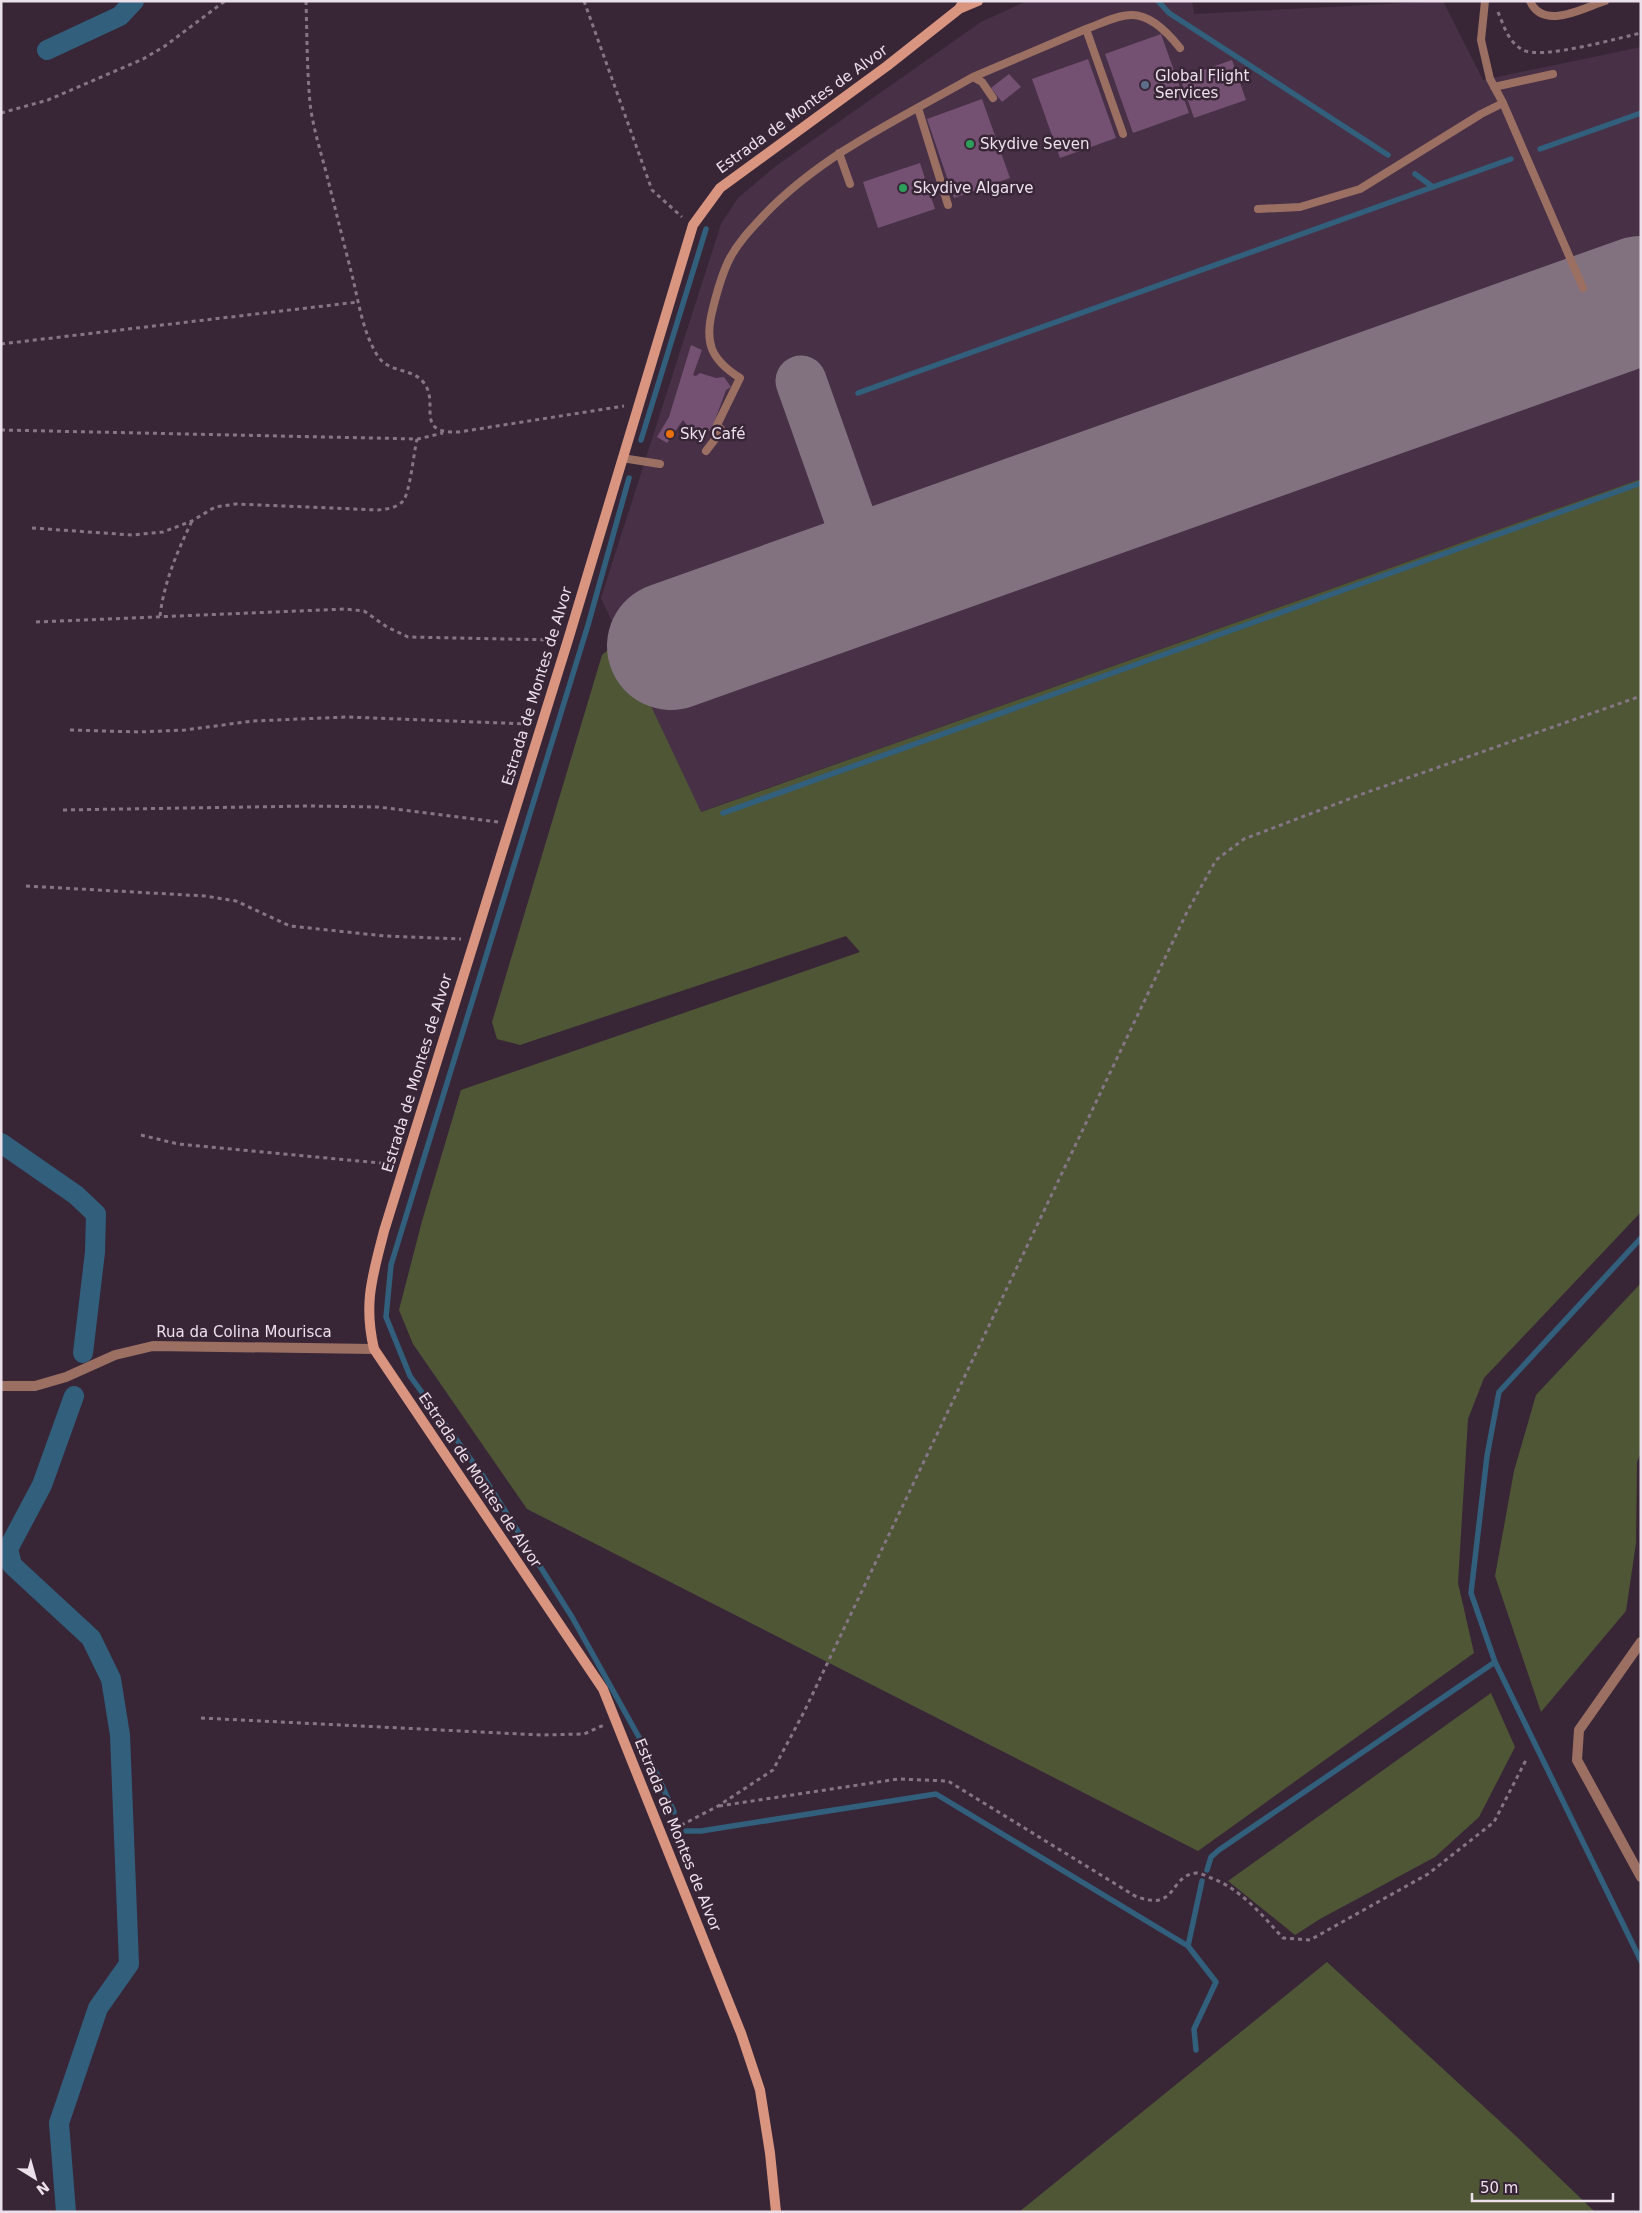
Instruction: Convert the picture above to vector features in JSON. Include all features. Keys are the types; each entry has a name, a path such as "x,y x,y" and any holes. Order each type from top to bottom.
{"street":[{"name":"Estrada de Montes de Alvor","path":"776,2212 770,2153 760,2090 741,2033 603,1689 374,1348 369,1328 368,1296 384,1231 568,640 692,225 720,188 879,72 962,5 978,1"},
{"name":"Rua da Colina Mourisca","path":"1,1386 35,1386 66,1377 115,1355 153,1346 374,1348"},
{"path":"1641,1642 1579,1730 1577,1760 1641,1877"}],"lane":[{"path":"1485,1 1481,40 1490,79 1504,103 1583,288"},
{"path":"1530,1 1534,9 1544,16 1556,17 1605,1"},
{"path":"706,451 722,430 717,425 740,378 719,364 712,352 708,328 717,294 729,259 744,236 782,196 838,153 973,77 1086,29 1133,15 1150,20 1169,34 1180,48"},
{"path":"1086,29 1123,134"},
{"path":"1494,87 1553,74"},
{"path":"973,77 982,82 993,98"},
{"path":"1258,210 1300,207 1360,189 1481,114 1504,103"},
{"path":"918,108 948,205"},
{"path":"838,153 850,184"},
{"path":"622,458 660,464"}],"path":[{"path":"1,113 48,100 143,59 165,46 225,1"},
{"path":"306,1 310,105 358,302 371,344 380,359 393,369 416,375 425,383 428,393 429,414 434,427 443,433"},
{"path":"584,1 652,190 664,203 692,225"},
{"path":"1494,6 1510,40 1524,51 1559,52 1641,33"},
{"path":"1,344 358,302"},
{"path":"1,430 417,439 443,433 637,404"},
{"path":"32,528 132,535 162,532 192,521 215,508 236,504 378,510 393,508 404,500 408,490 417,439"},
{"path":"160,616 163,594 176,555 192,521"},
{"path":"36,622 345,609 364,611 387,627 408,637 568,640"},
{"path":"662,1835 718,1806 773,1770 804,1712 1187,912 1216,860 1244,839 1366,793 1641,696"},
{"path":"70,730 148,732 185,730 253,721 347,717 541,725"},
{"path":"63,810 310,806 378,808 511,823"},
{"path":"26,886 205,896 236,901 290,926 322,931 385,936 474,940"},
{"path":"141,1135 178,1144 404,1165"},
{"path":"201,1718 541,1735 584,1734 616,1720"},
{"path":"718,1806 898,1779 948,1781 1135,1896 1149,1901 1159,1901 1167,1896 1187,1876 1198,1873 1223,1882 1249,1902 1283,1938 1310,1940 1428,1874 1494,1822 1526,1760"}],"shaded area":[{"path":"1027,1 1192,1 1194,14 1443,1 1483,80 1641,47 1641,479 700,812 601,598 721,224 738,198 776,166 981,22"}],"green space":[{"path":"1641,479 1641,1212 1484,1378 1468,1419 1458,1583 1474,1653 1198,1851 527,1509 413,1344 399,1310 422,1221 461,1090 860,952 846,936 520,1045 497,1039 492,1022 602,655 620,640 701,812"},
{"path":"1641,1283 1641,1452 1637,1462 1636,1543 1626,1611 1541,1712 1495,1576 1514,1471 1536,1395"},
{"path":"1491,1693 1515,1747 1479,1817 1435,1857 1320,1919 1295,1935 1228,1881"},
{"path":"1327,1962 1518,2138 1595,2212 1019,2212"}],"building":[{"path":"1161,34 1189,113 1133,133 1105,54"},
{"path":"1088,59 1116,138 1060,158 1032,79"},
{"path":"1232,60 1246,100 1194,118 1180,78"},
{"path":"1009,74 1021,87 1002,102 991,88"},
{"path":"982,99 1010,178 954,198 927,119"},
{"path":"920,163 935,209 878,228 863,182"},
{"path":"691,345 702,350 693,375 696,376 700,373 716,378 724,377 731,387 726,390 711,431 704,432 699,427 692,432 683,420 667,443 657,437 669,417"}],"waterway":[{"path":"47,50 120,16 134,1"},
{"path":"1158,1 1169,13 1388,155"},
{"path":"1540,149 1641,113"},
{"path":"858,393 1511,159"},
{"path":"1415,174 1433,187"},
{"path":"641,440 706,229"},
{"path":"629,478 588,625 391,1265 386,1317 410,1376 483,1476 572,1617 645,1748 674,1812"},
{"path":"723,813 1641,483"},
{"path":"1,1143 76,1195 96,1214 95,1252 83,1353"},
{"path":"1641,1238 1499,1392 1487,1456 1471,1593 1495,1662 1641,1961"},
{"path":"66,2212 59,2123 98,2008 129,1964 120,1735 111,1679 91,1638 12,1565 8,1549 42,1485 74,1396"},
{"path":"1207,1870 1211,1857 1219,1850 1495,1662"},
{"path":"686,1831 701,1831 936,1794 1188,1946 1216,1982 1194,2029 1196,2050"},
{"path":"1188,1946 1202,1881"}],"taxiway":[{"path":"801,381 862,553 859,569 856,576 850,582"}],"runway":[{"path":"671,646 1641,300"}],"place":[{"name":"Global Flight Services","path":"1145,85"},
{"name":"Skydive Seven","path":"970,144"},
{"name":"Skydive Algarve","path":"903,188"},
{"name":"Sky Café","path":"670,434"}]}
